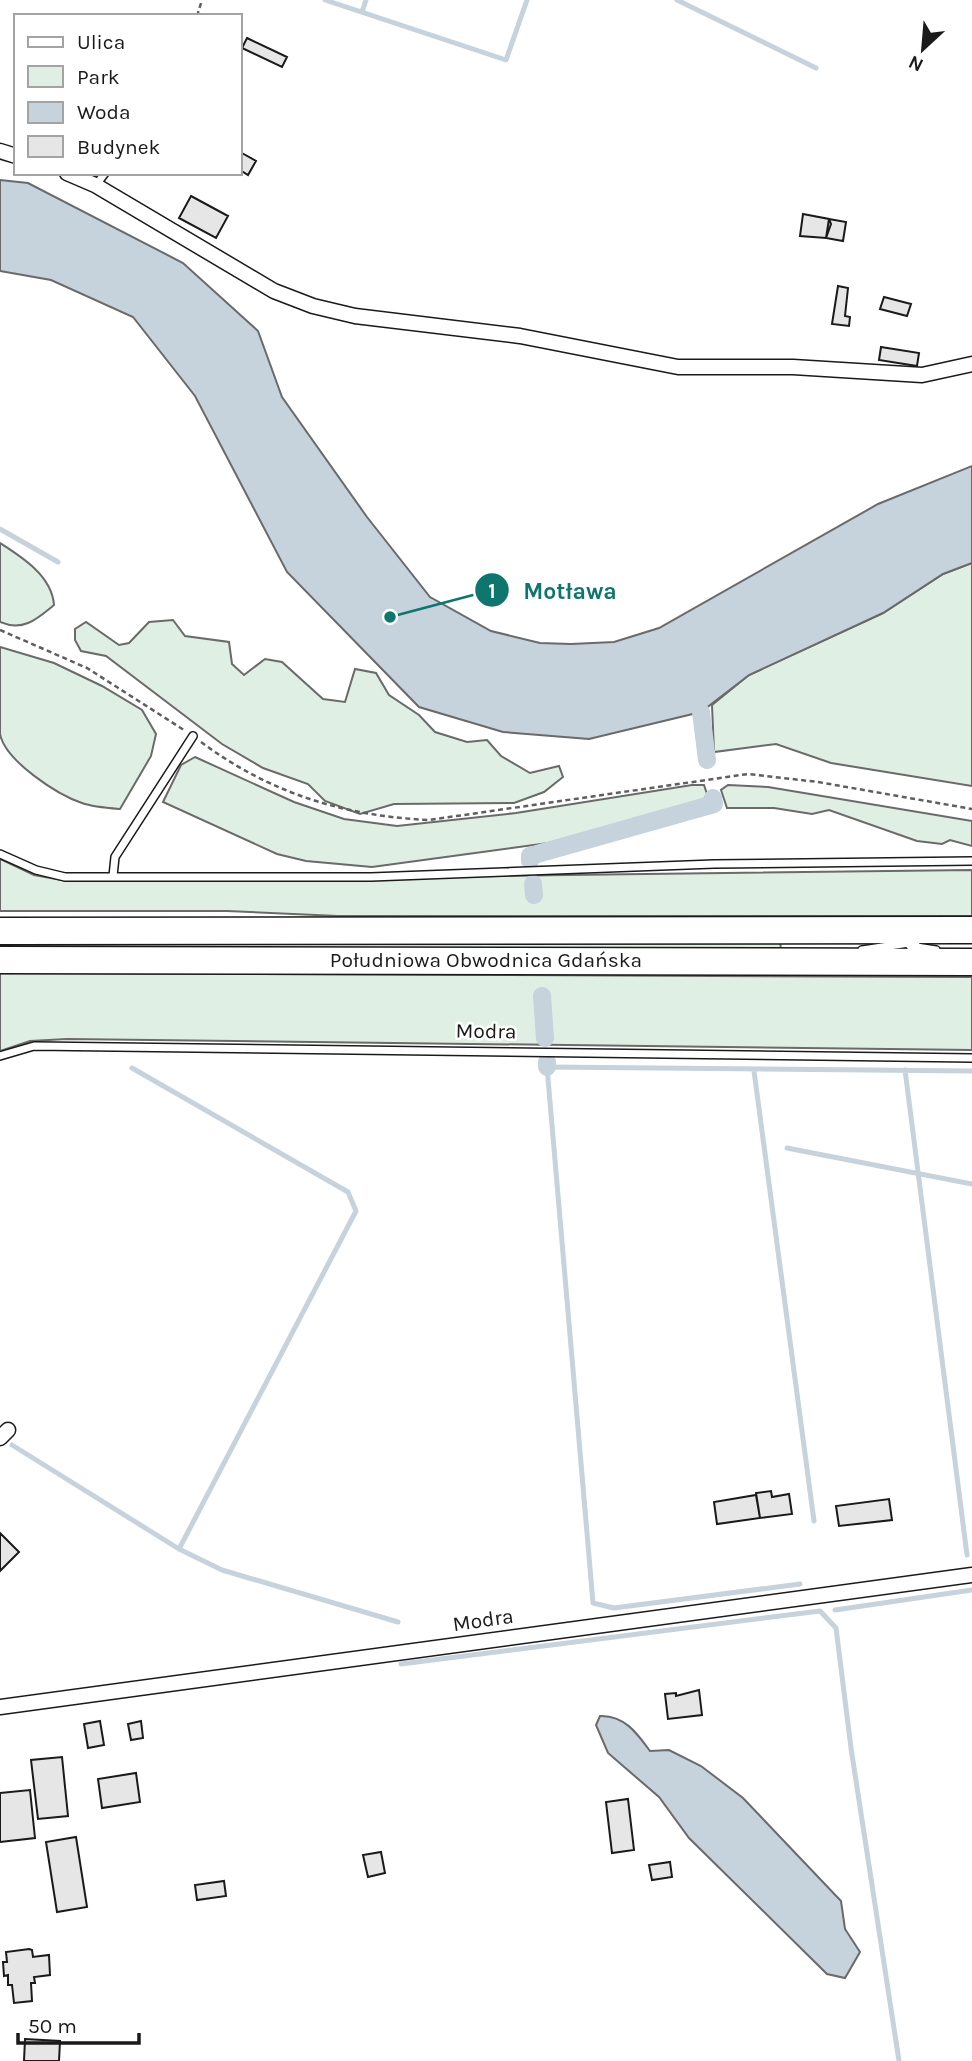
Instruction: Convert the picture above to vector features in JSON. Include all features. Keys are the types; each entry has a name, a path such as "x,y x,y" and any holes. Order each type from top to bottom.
{"highway":[{"name":"Południowa Obwodnica Gdańska","path":"0,930 972,930"},
{"name":"Południowa Obwodnica Gdańska","path":"0,960 972,962"}],"street":[{"path":"72,175 95,185 274,291 313,306 355,316 520,336 678,367 793,367 922,375 972,364"},
{"name":"Modra","path":"0,1707 972,1575"}],"lane":[{"path":"95,185 103,175"},
{"path":"113,876 115,857 193,736"},
{"path":"0,854 36,870 65,877 371,877 714,864 972,861"},
{"path":"781,930 972,955"},
{"path":"780,961 972,936"},
{"name":"Modra","path":"0,1056 34,1046 972,1058"}],"path":[{"path":"0,629 87,668 256,777 326,806 377,818 429,820 748,774 818,782 972,809"}],"green space":[{"path":"0,543 42,576 52,595 54,605 23,625 0,622"},
{"path":"972,563 972,786 831,763 776,744 714,752 712,705 749,675 883,613 943,574"},
{"path":"173,620 185,636 229,642 232,664 244,675 265,659 282,662 323,699 345,702 355,669 376,673 389,695 419,715 435,732 467,742 487,740 501,756 530,773 559,766 563,777 544,792 514,803 394,804 360,814 325,801 308,784 263,768 222,744 106,656 81,651 75,640 75,629 86,622 119,645 129,643 149,622"},
{"path":"0,647 54,663 102,686 142,710 156,734 151,756 120,809 72,799 34,776 12,755 0,734"},
{"path":"195,757 294,802 344,819 397,826 516,813 692,785 704,785 707,794 702,803 691,807 548,843 372,867 306,861 277,854 163,802 181,765"},
{"path":"728,785 768,787 972,821 972,846 950,840 942,844 917,841 829,810 812,814 774,808 727,808 721,790"},
{"path":"0,859 34,875 67,881 972,870 972,916 338,916 227,911 0,911"},
{"path":"0,940 780,940 781,951 0,950"},
{"path":"0,973 972,977 972,1050 67,1039 30,1041 0,1051"}],"water":[{"path":"0,180 28,183 183,263 258,331 282,397 367,517 430,597 491,631 540,643 571,644 614,642 659,628 878,504 972,466 972,563 943,574 883,613 749,675 701,712 589,739 503,732 419,707 287,572 195,396 133,317 51,280 0,271"},
{"path":"600,1716 609,1716 623,1722 650,1751 669,1750 701,1766 743,1798 841,1901 845,1929 860,1952 845,1978 827,1974 689,1838 659,1797 608,1753 596,1725"}],"building":[{"path":"247,38 287,57 282,67 242,48"},
{"path":"242,153 256,161 248,175 242,171"},
{"path":"191,196 228,216 216,238 179,218"},
{"path":"803,214 829,219 831,224 826,238 800,236"},
{"path":"829,219 846,222 843,241 826,238"},
{"path":"838,286 848,288 845,316 850,317 849,326 832,324"},
{"path":"884,297 911,304 907,316 880,309"},
{"path":"881,347 919,353 917,366 879,360"},
{"path":"771,1491 772,1497 789,1494 792,1514 760,1518 756,1493"},
{"path":"756,1495 760,1518 717,1524 714,1502"},
{"path":"889,1499 892,1520 839,1526 836,1506"},
{"path":"0,1533 19,1552 0,1571"},
{"path":"699,1690 702,1715 668,1719 665,1694 676,1693 676,1696"},
{"path":"100,1721 104,1745 88,1748 84,1724"},
{"path":"141,1721 143,1738 131,1740 128,1724"},
{"path":"62,1757 68,1816 38,1819 31,1760"},
{"path":"136,1773 140,1802 102,1808 98,1779"},
{"path":"30,1790 35,1838 0,1842 0,1793"},
{"path":"628,1799 634,1850 612,1853 606,1802"},
{"path":"76,1837 87,1907 57,1912 46,1842"},
{"path":"381,1852 385,1873 368,1877 363,1855"},
{"path":"670,1862 672,1877 652,1880 649,1865"},
{"path":"224,1881 226,1896 197,1900 195,1885"},
{"path":"32,1950 33,1957 49,1955 50,1975 34,1977 35,1983 31,1983 32,2001 14,2003 12,1985 8,1985 8,1975 4,1976 3,1962 7,1962 6,1952"},
{"path":"25,2039 60,2041 59,2061 24,2061"}],"waterway":[{"path":"325,0 506,60 527,0"},
{"path":"362,12 366,0"},
{"path":"677,0 816,68"},
{"path":"0,529 58,562"},
{"path":"701,712 707,760"},
{"path":"530,861 530,856 714,804 713,798"},
{"path":"533,884 534,895"},
{"path":"542,996 545,1038"},
{"path":"547,1062 547,1067"},
{"path":"800,1584 614,1608 593,1603 547,1067 972,1071"},
{"path":"132,1068 348,1192 356,1211 179,1549"},
{"path":"905,1070 967,1555"},
{"path":"754,1071 814,1521"},
{"path":"787,1148 972,1184"},
{"path":"12,1445 179,1549 222,1570 398,1622"},
{"path":"835,1610 972,1590"},
{"path":"401,1664 820,1611 836,1628 851,1748 899,2061"}],"place":[{"name":"Motława","path":"390,617"}]}
